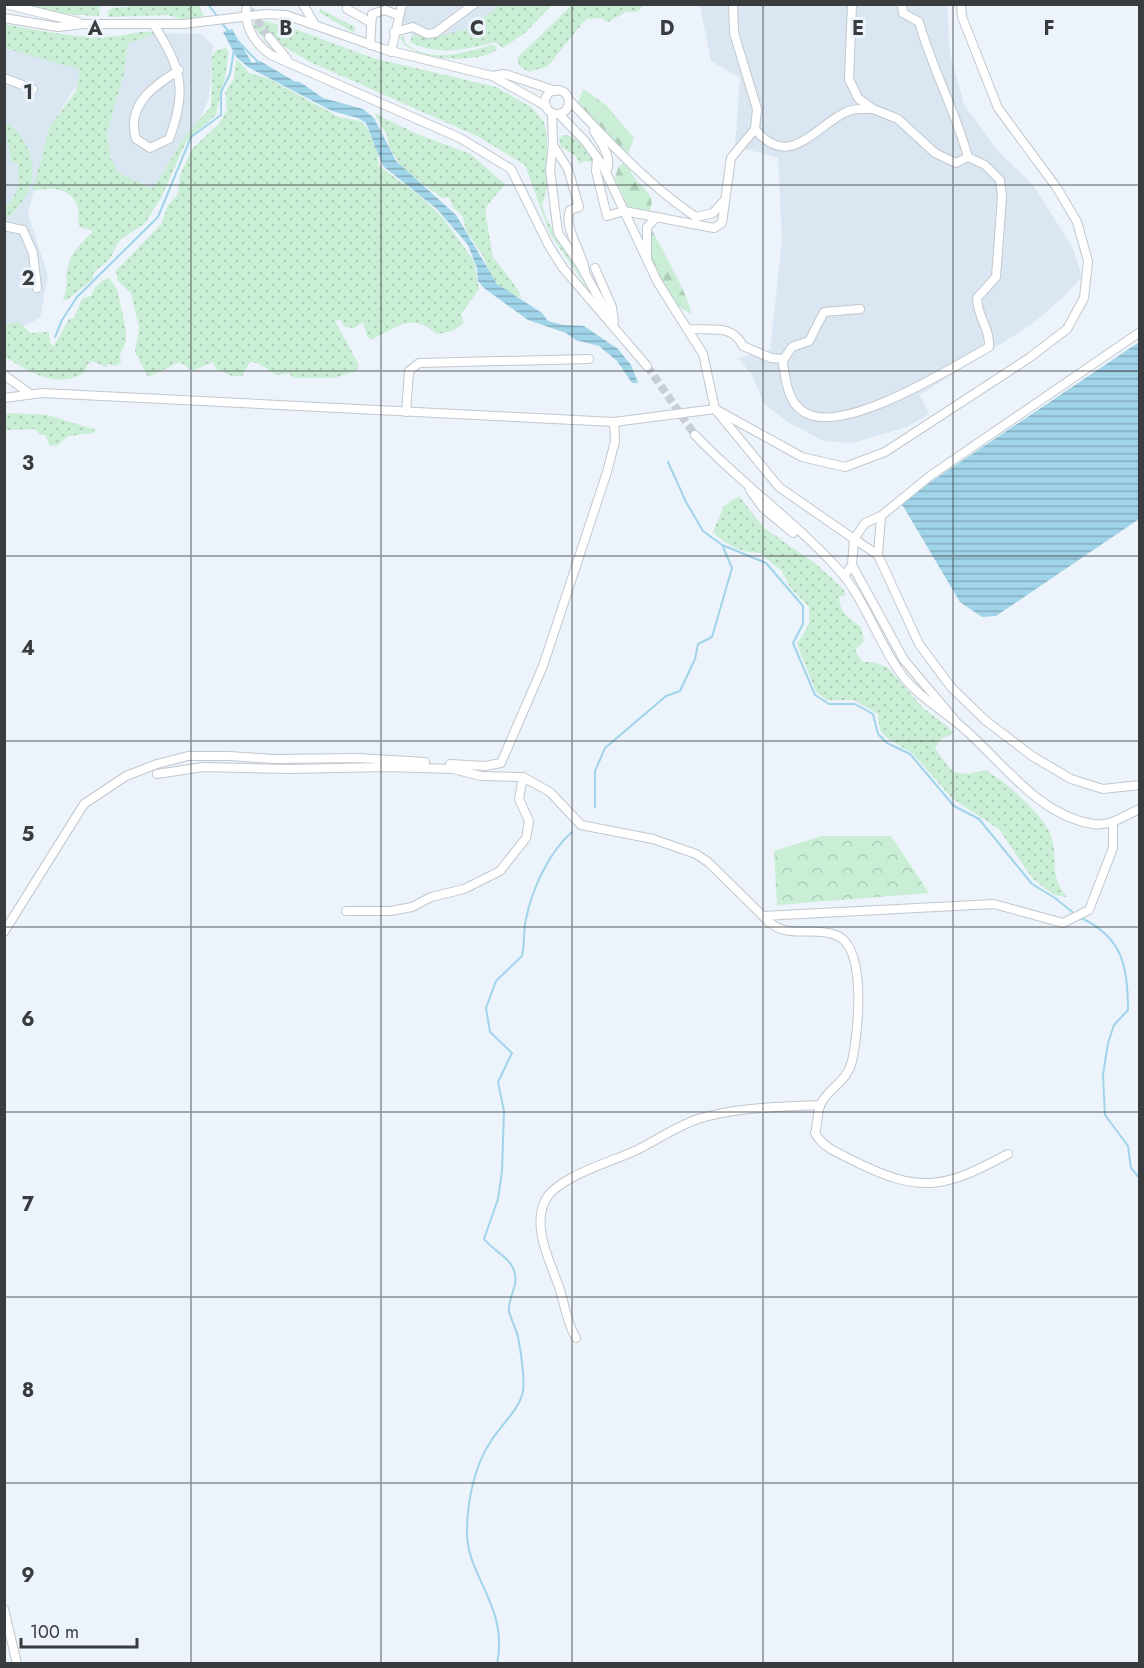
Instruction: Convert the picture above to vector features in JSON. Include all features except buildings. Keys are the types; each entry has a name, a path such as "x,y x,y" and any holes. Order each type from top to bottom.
{"street":[{"path":"5,4 84,24"},
{"path":"247,4 244,17 254,39 264,50 460,138 511,169 549,246 563,268 647,366"},
{"path":"347,4 347,9 370,22"},
{"path":"391,51 402,4"},
{"path":"394,32 413,27 427,34 435,33 474,4"},
{"path":"4,18 58,27 84,24 183,24 286,15 370,45 492,76 552,111 597,158 602,175 601,192 607,216 624,211 714,228 722,223 731,158 755,129 757,109 735,33 733,4"},
{"path":"852,4 849,79 858,98 873,110"},
{"path":"782,358 787,388 793,400 808,414 832,419 905,395 989,347 990,335 978,315 977,298 996,277 1002,196 1000,180 985,165 968,157 960,128 937,76 919,22 903,14 902,4"},
{"path":"4,398 29,393 614,422 715,409 802,457 845,468 885,452 1029,358 1067,329 1084,298 1088,261 1077,222 1057,188 998,108 962,17 961,4"},
{"path":"303,5 315,26"},
{"path":"370,45 372,14 385,10 398,15"},
{"path":"154,25 179,70 179,113 169,140 150,148 136,139 133,127 140,102 150,88 179,70"},
{"path":"269,37 291,63"},
{"path":"492,76 505,74 565,93 578,110 673,202 696,217 713,213 724,200"},
{"path":"4,78 33,89"},
{"path":"556,91 548,95 552,111 551,183 558,233 585,274 616,331"},
{"path":"552,111 567,108 569,100"},
{"path":"755,129 765,141 788,147 803,143 843,113 856,108 873,110 898,119 935,153 956,163 968,157"},
{"path":"578,110 607,152 610,164 602,175"},
{"path":"553,145 568,169 579,209 570,210 567,216 568,227 583,256 585,274"},
{"path":"602,175 613,189 647,261 703,354 715,409 779,487 878,555"},
{"path":"601,192 613,189"},
{"path":"647,261 647,226 656,218"},
{"path":"4,226 23,230 33,253 37,288"},
{"path":"595,268 612,307 616,331"},
{"path":"687,329 730,330 738,336 743,346 771,358 782,358 792,347 809,341 824,312 860,309"},
{"path":"844,576 852,565 854,539 865,523 881,516 930,476 1140,332"},
{"path":"406,412 409,370 419,363 590,359"},
{"path":"4,375 29,393"},
{"path":"4,932 84,804 126,776 157,764 188,756 274,759 358,758 485,766 501,763 543,666 600,494 615,441 614,422"},
{"path":"695,435 748,487 823,553 844,576 862,603 901,674 932,705 956,722"},
{"path":"881,516 878,555 919,644 951,687 985,720 1032,756 1071,779 1103,789 1140,785"},
{"path":"852,565 904,660 956,722 988,754 1063,815 1096,825 1113,823 1140,809"},
{"path":"157,774 203,767 290,769 386,767 453,769 481,776 523,777 550,792 581,825 653,838 696,854 708,862 772,926 785,930 836,934 847,942 856,962 858,998 852,1061 845,1079 820,1105 815,1133 822,1145 889,1178 914,1185 938,1182 975,1172 1008,1154"},
{"path":"346,911 390,912 412,907 431,897 464,889 500,871 526,838 529,821 519,799 523,777"},
{"path":"763,916 994,904 1063,923 1089,910 1113,848 1113,823"},
{"path":"576,1338 569,1327 559,1287 545,1255 542,1211 552,1193 591,1168 635,1151 697,1119 765,1107 820,1105"},
{"path":"4,1610 17,1664"}],"shaded area":[{"path":"406,5 503,5 472,30 417,42 401,21"},
{"path":"700,5 947,5 950,53 964,104 996,149 1033,185 1073,248 1082,277 1031,325 920,395 929,414 907,427 853,443 823,441 788,422 764,404 752,375 738,358 770,350 782,240 778,158 735,146 740,78 711,61"},
{"path":"157,33 201,34 213,45 209,98 199,120 186,134 154,187 151,188 119,173 111,159 107,133 124,74 128,44"},
{"path":"5,45 82,66 81,78 49,129 28,214 48,276 40,318 10,332 5,331"}],"green space":[{"path":"154,4 198,4 204,16 183,20 168,15 108,17 108,12 112,8"},
{"path":"23,5 100,5 99,16 62,14"},
{"path":"500,5 552,5 525,33 503,48 494,42 462,49 441,50 410,42 412,35 432,38 467,29"},
{"path":"572,5 644,5 637,12 626,12 608,22 600,18 586,19 548,66 529,72 520,67 517,58"},
{"path":"320,9 355,27 354,33 319,12"},
{"path":"265,21 292,28 373,58 496,87 531,107 544,122 547,136 547,188 542,206 547,220 585,283 587,282 589,290 550,234 525,165 477,136 308,61 279,43 272,34 267,38 275,49 272,49 253,26 256,22"},
{"path":"4,24 88,37 157,33 128,44 124,74 107,133 111,159 119,173 151,188 154,187 186,134 211,107 212,57 215,51 225,48 228,51 216,115 185,144 161,198 145,223 120,240 109,260 93,273 93,279 67,300 62,300 70,260 76,249 93,231 80,227 76,202 67,193 54,189 35,191 33,188 50,126 76,91 80,70 5,48"},
{"path":"404,36 405,43 415,49 436,55 459,53 492,45 498,48 477,57 446,58 417,52 406,45 400,37"},
{"path":"236,60 249,73 269,79 339,117 360,121 366,126 377,148 379,166 419,195 443,218 474,261 479,289 461,314 464,323 452,331 437,334 420,324 404,324 371,340 367,336 363,322 354,328 345,327 341,320 335,321 359,365 356,371 334,378 294,378 289,373 276,375 258,363 250,362 242,376 232,376 216,369 213,362 192,371 180,362 148,377 135,352 139,327 131,293 118,281 116,271 161,224 168,205 178,194 180,175 192,149 219,124 227,110 225,93 234,78"},
{"path":"583,89 606,105 634,138 628,154 597,127 578,102"},
{"path":"374,113 415,133 470,154 505,184 486,207 486,217 493,257 522,298 505,291 492,278 483,256 466,231 463,217 453,207 449,197 442,198 403,169 389,147 387,135"},
{"path":"5,122 22,138 28,148 33,170 28,192 14,212 5,218 6,205 14,197 19,176 18,164 11,161"},
{"path":"563,135 573,137 582,144 593,162 585,161 579,164 576,156 561,147 559,139"},
{"path":"625,162 635,179 649,195 652,205 650,211 643,213 629,209 615,177 619,166"},
{"path":"651,229 681,286 691,314 676,305 650,263"},
{"path":"108,277 117,289 126,330 126,342 120,354 121,362 117,366 108,364 106,367 92,361 87,365 85,372 64,380 44,377 5,357 5,325 18,321 30,333 49,332 50,343 54,346 69,319 74,318 82,299 92,295 95,287"},
{"path":"5,414 48,415 96,430 94,433 68,436 58,445 50,446 45,435 40,435 35,429 5,430"},
{"path":"739,496 764,528 816,564 844,590 845,596 839,597 841,607 846,615 861,627 864,641 855,650 862,662 873,662 887,667 923,708 953,733 940,740 935,749 953,772 968,774 985,770 1012,790 1041,819 1051,836 1056,874 1061,889 1067,897 1054,895 1032,878 999,829 953,799 912,753 887,738 880,730 878,714 854,700 827,700 816,692 797,644 809,624 809,607 790,587 782,571 759,553 746,552 734,547 713,532 724,506"},
{"path":"822,836 891,836 929,893 777,905 774,851"}],"water":[{"path":"232,29 252,63 260,61 294,81 300,82 323,98 363,109 374,118 396,161 456,215 497,284 542,313 548,321 563,325 584,326 618,349 631,365 638,383 632,383 617,361 599,346 576,340 566,333 528,320 484,288 478,281 477,268 468,245 437,209 383,166 366,123 358,118 332,111 248,67 237,58 223,32"},
{"path":"1139,342 1139,519 996,616 982,617 960,602 903,506 898,504"}],"waterway":[{"path":"208,4 217,16"},
{"path":"220,21 230,33"},
{"path":"236,39 259,63"},
{"path":"55,337 62,320 77,297 158,217 191,137 221,115 221,92 230,74 234,50"},
{"path":"668,462 686,502 703,531 722,545 766,563 803,606 803,624 793,643 815,695 829,704 855,704 873,714 878,734 887,743 910,754 954,806 979,819 1032,884 1055,898 1076,915"},
{"path":"595,807 595,771 605,748 666,696 680,691 695,659 698,644 712,637 732,568 723,547"},
{"path":"497,1664 499,1644 497,1625 469,1549 468,1509 480,1462 491,1441 518,1404 523,1391 523,1378 518,1337 509,1311 515,1284 514,1269 484,1239 498,1199 502,1171 504,1111 498,1082 512,1053 490,1032 486,1008 496,981 522,956 526,919 532,896 549,860 572,832"},
{"path":"1081,918 1106,934 1114,944 1124,967 1128,1010 1114,1025 1108,1043 1103,1075 1105,1115 1128,1146 1131,1168 1140,1179"}],"tunnel":[{"path":"250,10 269,37"},
{"path":"647,366 695,435"}]}
